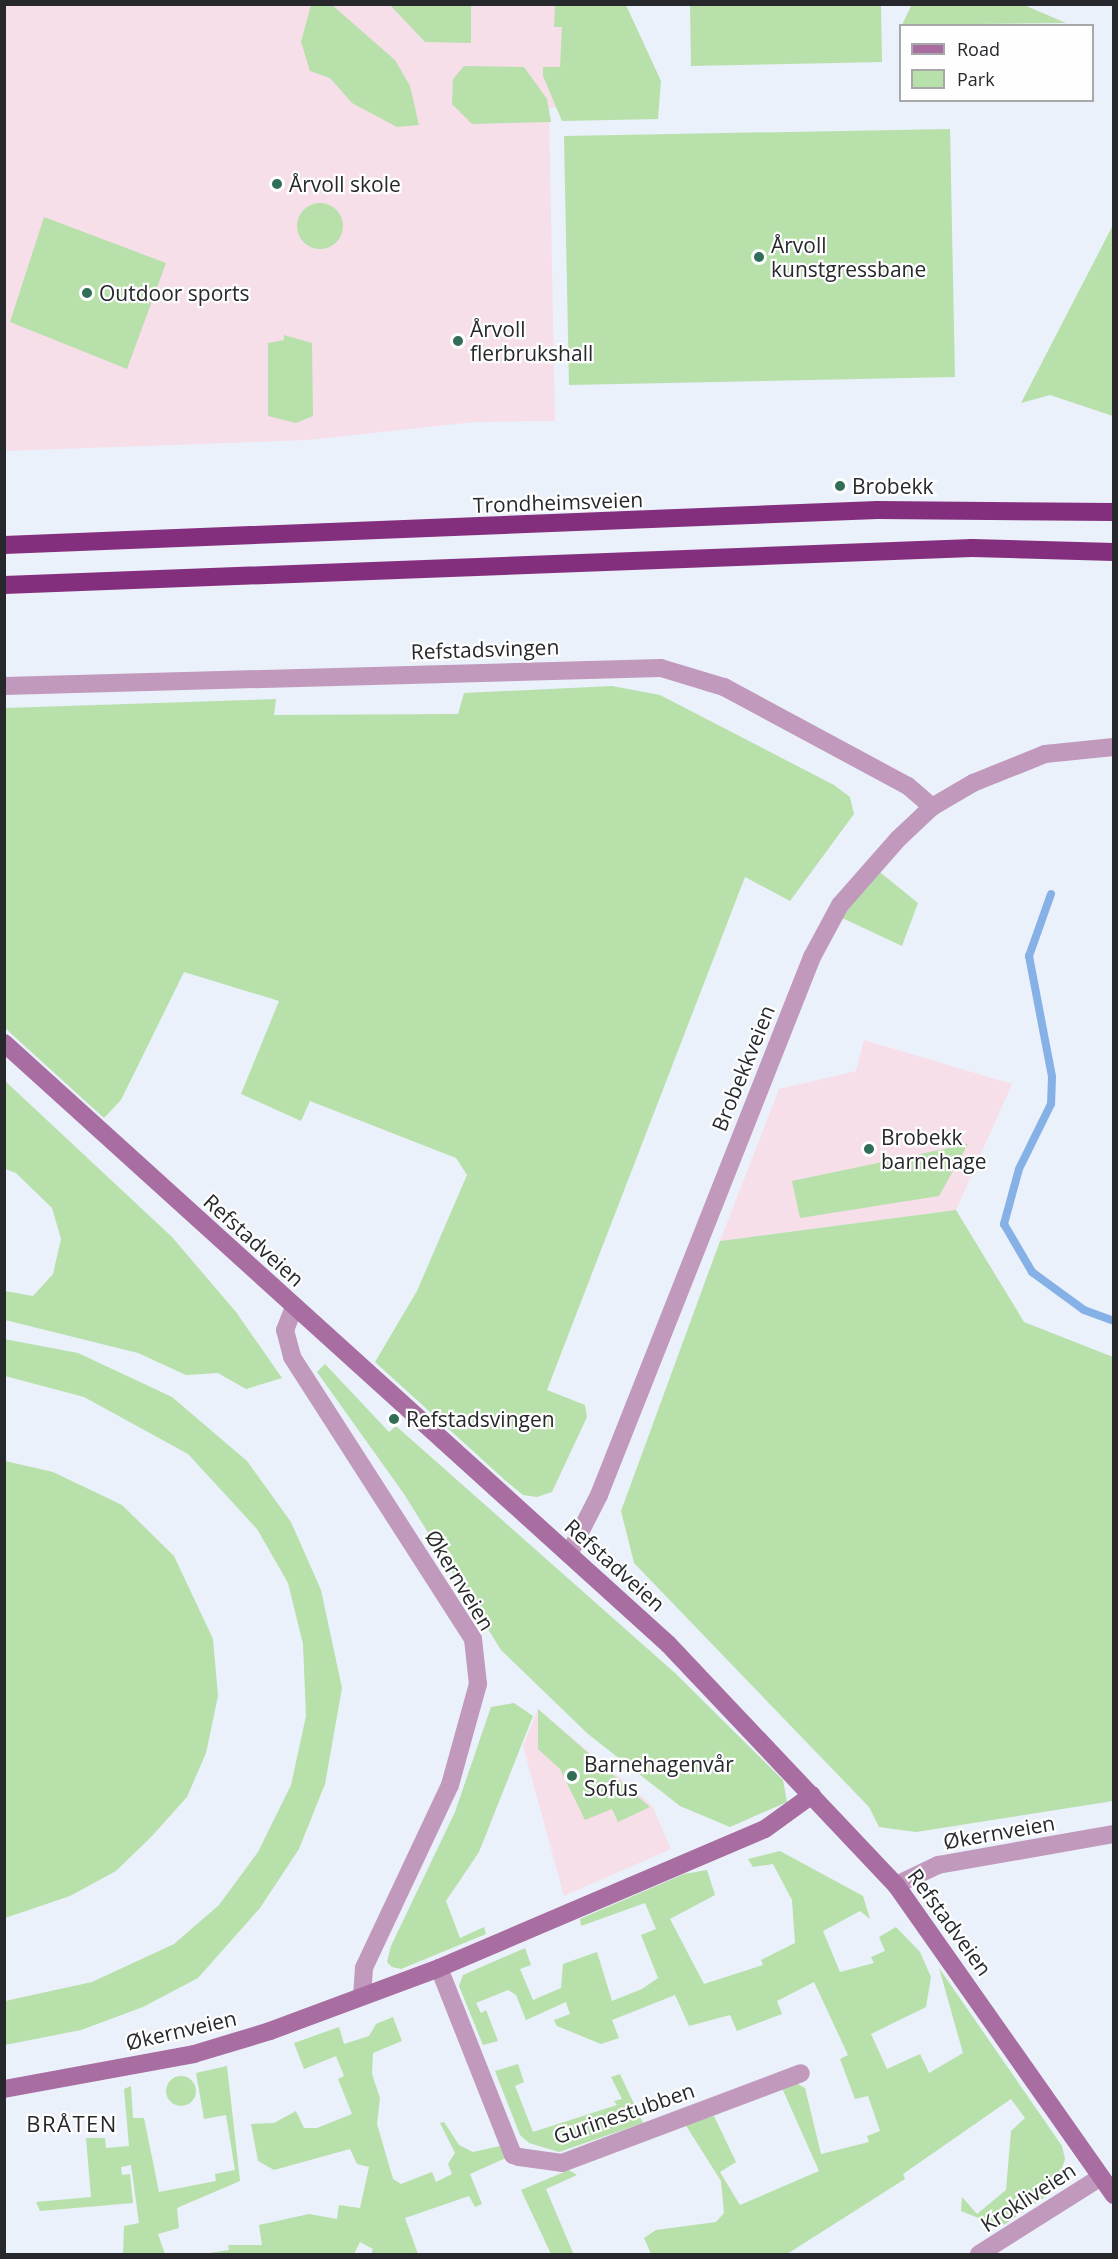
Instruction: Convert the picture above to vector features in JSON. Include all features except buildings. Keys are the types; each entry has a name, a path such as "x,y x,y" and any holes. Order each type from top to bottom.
{"highway":[{"name":"Trondheimsveien","path":"4,545 877,510 1113,512"},
{"path":"4,585 972,548 1113,552"}],"street":[{"name":"Refstadsvingen","path":"4,686 661,668 724,687 908,786 932,807"},
{"name":"Brobekkveien","path":"569,1554 595,1505 820,941 856,883 932,807 973,783 1045,753 1113,747"},
{"name":"Refstadveien","path":"4,1043 668,1644 896,1886 1110,2188"},
{"name":"Økernveien","path":"294,1307 285,1330 292,1357 473,1639 478,1684 450,1785 364,1968 363,1996"},
{"name":"Økernveien","path":"4,2089 194,2054 363,1996 439,1968 765,1829 812,1795"},
{"name":"Økernveien","path":"896,1886 938,1865 1113,1834"},
{"name":"Gurinestubben","path":"439,1968 513,2155 519,2157 562,2163 801,2073"},
{"name":"Krokliveien","path":"979,2254 1110,2188"}],"shaded area":[{"name":"Årvoll skole","path":"4,5 580,5 582,106 549,108 555,421 475,422 308,440 5,451"},
{"name":"Brobekk barnehage","path":"864,1040 1012,1084 956,1210 720,1241 779,1089 856,1071"},
{"name":"Barnehagenvår Sofus","path":"538,1709 652,1805 671,1849 564,1896 523,1746"}],"green space":[{"path":"912,4 1024,5 1066,23 984,24 902,24"},
{"path":"311,5 332,5 395,60 410,86 419,125 397,127 352,103 330,78 310,71 301,42"},
{"path":"390,5 471,5 471,43 425,42"},
{"path":"555,5 626,5 661,81 658,119 562,121 543,76 543,67 560,67 562,27 554,27"},
{"path":"690,5 881,5 882,62 691,66"},
{"path":"464,66 524,67 547,99 551,122 472,124 452,104 453,79"},
{"name":"Årvoll kunstgressbane","path":"950,129 955,377 569,385 564,136"},
{"path":"320,203 336,210 343,226 336,242 320,249 304,242 297,226 304,210"},
{"name":"Outdoor sports","path":"44,217 166,263 127,369 10,322"},
{"path":"1113,225 1113,416 1050,395 1021,403"},
{"path":"284,335 312,343 313,416 296,423 268,416 268,343 284,340"},
{"path":"612,686 660,695 834,785 850,797 854,814 790,901 745,877 547,1390 585,1405 587,1417 552,1492 537,1497 523,1495 506,1481 375,1362 417,1291 467,1175 456,1158 310,1101 301,1121 241,1094 279,1001 184,972 121,1100 104,1118 5,1028 5,708 276,699 274,715 458,714 464,693"},
{"path":"876,869 918,903 902,946 838,916"},
{"path":"4,1080 172,1237 236,1312 282,1378 246,1389 218,1373 186,1375 138,1353 5,1320 5,1291 33,1296 53,1274 61,1239 52,1208 16,1173 5,1169"},
{"path":"968,1144 939,1196 800,1218 792,1181"},
{"path":"956,1210 1024,1322 1113,1357 1113,1801 916,1832 879,1827 869,1807 634,1563 621,1511 720,1241"},
{"path":"4,1339 78,1353 172,1397 247,1461 291,1522 321,1590 342,1688 325,1784 299,1849 260,1908 198,1978 143,2007 81,2030 5,2045 5,2001 92,1982 174,1944 219,1905 258,1852 291,1785 306,1716 303,1644 288,1583 257,1529 188,1454 84,1397 5,1376"},
{"path":"325,1364 389,1432 396,1426 675,1673 783,1780 787,1802 730,1827 680,1806 588,1734 501,1650 404,1494 317,1372"},
{"path":"5,1461 53,1472 122,1505 174,1556 213,1639 218,1696 206,1753 187,1797 152,1836 116,1871 70,1896 5,1918"},
{"path":"514,1703 533,1716 479,1852 446,1901 460,1938 484,1927 486,1934 401,1969 392,1967 387,1962 391,1946 455,1812 491,1707"},
{"path":"538,1709 650,1807 618,1822 612,1809 585,1820 560,1769 538,1749"},
{"path":"780,1851 863,1896 870,1919 860,1911 823,1931 840,1972 874,1963 871,1957 885,1951 879,1937 896,1927 920,1952 931,1977 926,2007 871,2034 887,2069 920,2054 929,2073 963,2053 939,1968 1062,2146 1065,2159 1055,2190 1001,2227 961,2211 962,2197 977,2214 1006,2190 1011,2131 1025,2118 1011,2099 903,2174 905,2179 787,2254 651,2254 644,2238 656,2230 716,2222 724,2213 721,2181 685,2124 714,2116 736,2162 720,2172 740,2205 819,2171 782,2088 796,2083 805,2088 821,2154 869,2142 867,2136 880,2131 868,2096 855,2099 840,2059 848,2055 814,1982 777,2001 782,2014 737,2031 730,2015 689,2026 675,1995 612,2020 619,2038 601,2044 557,2026 554,2020 570,2014 566,2002 526,2020 516,1995 508,1990 476,2003 481,2013 486,2010 498,2041 483,2045 459,1986 463,1975 525,1948 531,1965 520,1969 533,2000 561,1988 563,1964 597,1952 612,2001 642,1989 658,1978 641,1935 656,1929 645,1903 581,1926 580,1919 684,1874 707,1870 715,1895 670,1919 704,1984 763,1965 761,1960 795,1943 792,1900 773,1864 753,1867 748,1859"},
{"path":"393,2017 402,2041 373,2053 372,2074 380,2098 377,2124 393,2179 401,2184 432,2172 436,2182 452,2174 448,2164 455,2153 440,2123 444,2122 459,2145 473,2152 500,2146 508,2157 470,2174 482,2204 475,2207 469,2196 405,2218 418,2254 371,2254 373,2249 360,2242 354,2254 202,2254 229,2250 228,2245 262,2245 259,2225 309,2214 337,2219 339,2205 360,2208 369,2167 357,2164 350,2149 274,2170 258,2161 251,2124 274,2123 296,2111 304,2128 317,2128 352,2114 338,2079 344,2076 336,2056 304,2069 294,2043 339,2027 344,2044 369,2036 376,2024"},
{"path":"518,2064 524,2082 515,2086 533,2132 617,2105 614,2101 622,2099 611,2077 620,2074 643,2123 559,2152 529,2143 520,2135 495,2071"},
{"path":"227,2066 240,2181 177,2208 179,2228 158,2234 165,2254 123,2254 124,2226 139,2223 131,2165 121,2167 122,2175 130,2174 133,2203 40,2211 36,2202 91,2197 86,2138 105,2138 106,2148 129,2146 124,2089 131,2086 133,2118 144,2118 159,2192 216,2181 215,2174 235,2170 226,2115 204,2119 196,2073"},
{"path":"181,2076 192,2080 196,2091 192,2102 181,2106 170,2102 166,2091 170,2080"},
{"path":"569,2170 577,2175 546,2189 573,2253 551,2254 521,2190"}],"waterway":[{"path":"1051,894 1029,956 1052,1077 1051,1104 1019,1169 1004,1224 1032,1272 1084,1310 1114,1321"}],"place":[{"name":"Årvoll skole","path":"277,184"},
{"name":"Årvoll kunstgressbane","path":"759,257"},
{"name":"Outdoor sports","path":"87,293"},
{"name":"Årvoll flerbrukshall","path":"458,341"},
{"name":"Brobekk","path":"840,486"},
{"name":"Brobekk barnehage","path":"869,1149"},
{"name":"Refstadsvingen","path":"394,1419"},
{"name":"Barnehagenvår Sofus","path":"572,1776"}],"district":[{"name":"BRÅTEN","path":"72,2124"}]}
